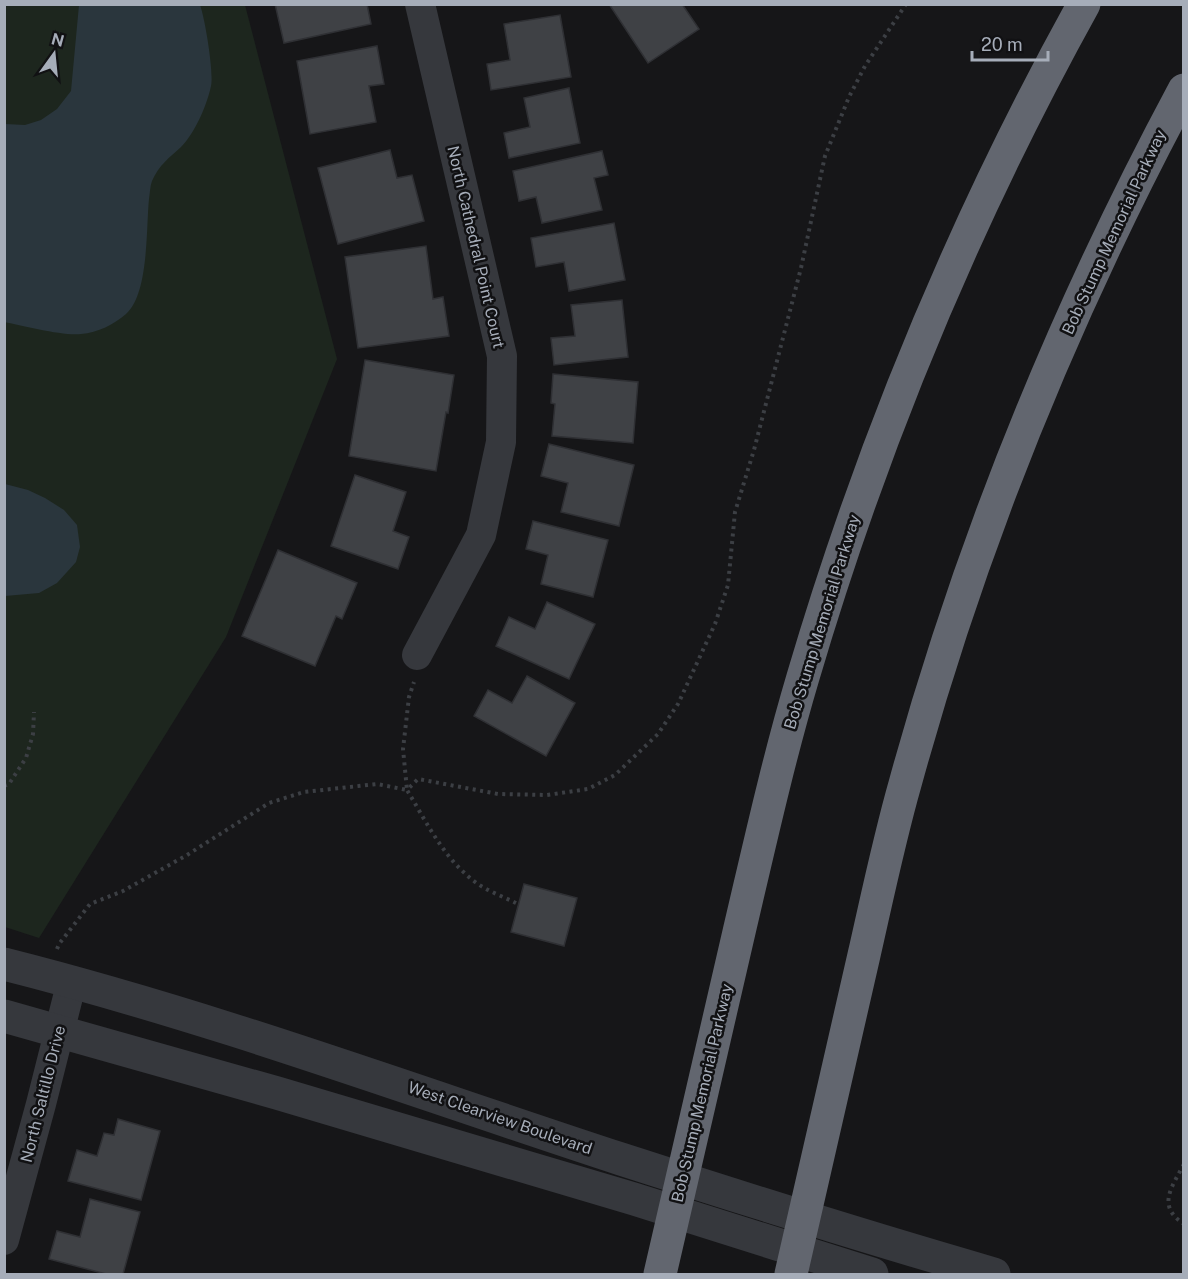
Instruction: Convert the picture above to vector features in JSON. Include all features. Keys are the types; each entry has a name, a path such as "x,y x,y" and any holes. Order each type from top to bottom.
{"highway":[{"name":"Bob Stump Memorial Parkway","path":"660,1275 773,784 831,585 912,364 950,272 1084,4"},
{"name":"Bob Stump Memorial Parkway","path":"791,1275 905,785 986,527 1075,311 1146,162 1184,90"}],"street":[{"name":"North Cathedral Point Court","path":"417,667 481,535 501,442 502,356 471,230 425,6"},
{"name":"West Clearview Boulevard","path":"4,964 72,981 288,1047 641,1165 994,1275"},
{"name":"North Saltillo Drive","path":"4,1240 72,981"},
{"path":"4,1016 59,1030 634,1199 872,1275"}],"path":[{"path":"407,790 418,779 498,794 546,795 588,789 615,775 658,734 678,704 715,624 728,585 735,512 754,450 801,268 825,156 849,97 865,66 906,4"},
{"path":"417,667 410,697 404,749 407,790 431,831 452,860 478,884 516,903"},
{"path":"4,786 9,784 26,758 33,734 34,712"},
{"path":"56,951 90,904 123,891 187,855 269,803 304,792 377,784 407,790"},
{"path":"1184,1164 1167,1202 1170,1211 1184,1224"}],"shaded area":[{"path":"5,5 245,5 337,359 226,637 39,938 5,927"},
{"path":"79,5 200,5 212,79 207,102 196,127 181,147 161,166 152,181 143,276 133,305 126,314 105,327 94,332 73,334 4,322 5,124 25,125 41,120 57,109 71,91"},
{"path":"5,484 28,490 45,498 64,510 77,525 80,547 76,562 57,583 39,593 5,596"}],"building":[{"path":"275,4 367,4 371,24 284,43"},
{"path":"609,4 682,4 699,29 648,63"},
{"path":"560,15 571,77 491,90 487,64 510,60 504,24"},
{"path":"377,46 384,84 369,86 376,122 310,134 297,61"},
{"path":"569,88 580,143 509,158 504,133 530,127 524,98"},
{"path":"390,150 397,178 412,175 424,221 338,244 318,168"},
{"path":"602,151 608,175 594,178 602,210 542,223 536,197 519,201 513,171"},
{"path":"614,223 625,280 569,291 564,262 536,267 531,238"},
{"path":"426,246 433,299 443,297 449,336 358,348 345,257"},
{"path":"622,300 628,357 554,365 551,338 575,336 571,305"},
{"path":"365,360 454,375 436,471 349,456"},
{"path":"553,374 638,382 633,443 552,436 555,404 551,403"},
{"path":"549,444 634,465 619,526 561,512 568,483 541,476"},
{"path":"355,475 406,492 393,531 409,537 398,569 331,546"},
{"path":"533,521 608,540 593,597 541,584 548,555 526,549"},
{"path":"278,550 357,583 342,619 336,616 315,666 242,636"},
{"path":"547,602 595,624 569,679 496,646 509,617 535,629"},
{"path":"527,676 575,703 546,756 474,716 488,690 512,703"},
{"path":"524,884 577,898 564,946 511,932"},
{"path":"118,1119 160,1131 141,1200 68,1181 77,1150 97,1156 104,1133 114,1135"},
{"path":"90,1199 140,1212 123,1274 106,1274 49,1259 57,1231 80,1237"}]}
